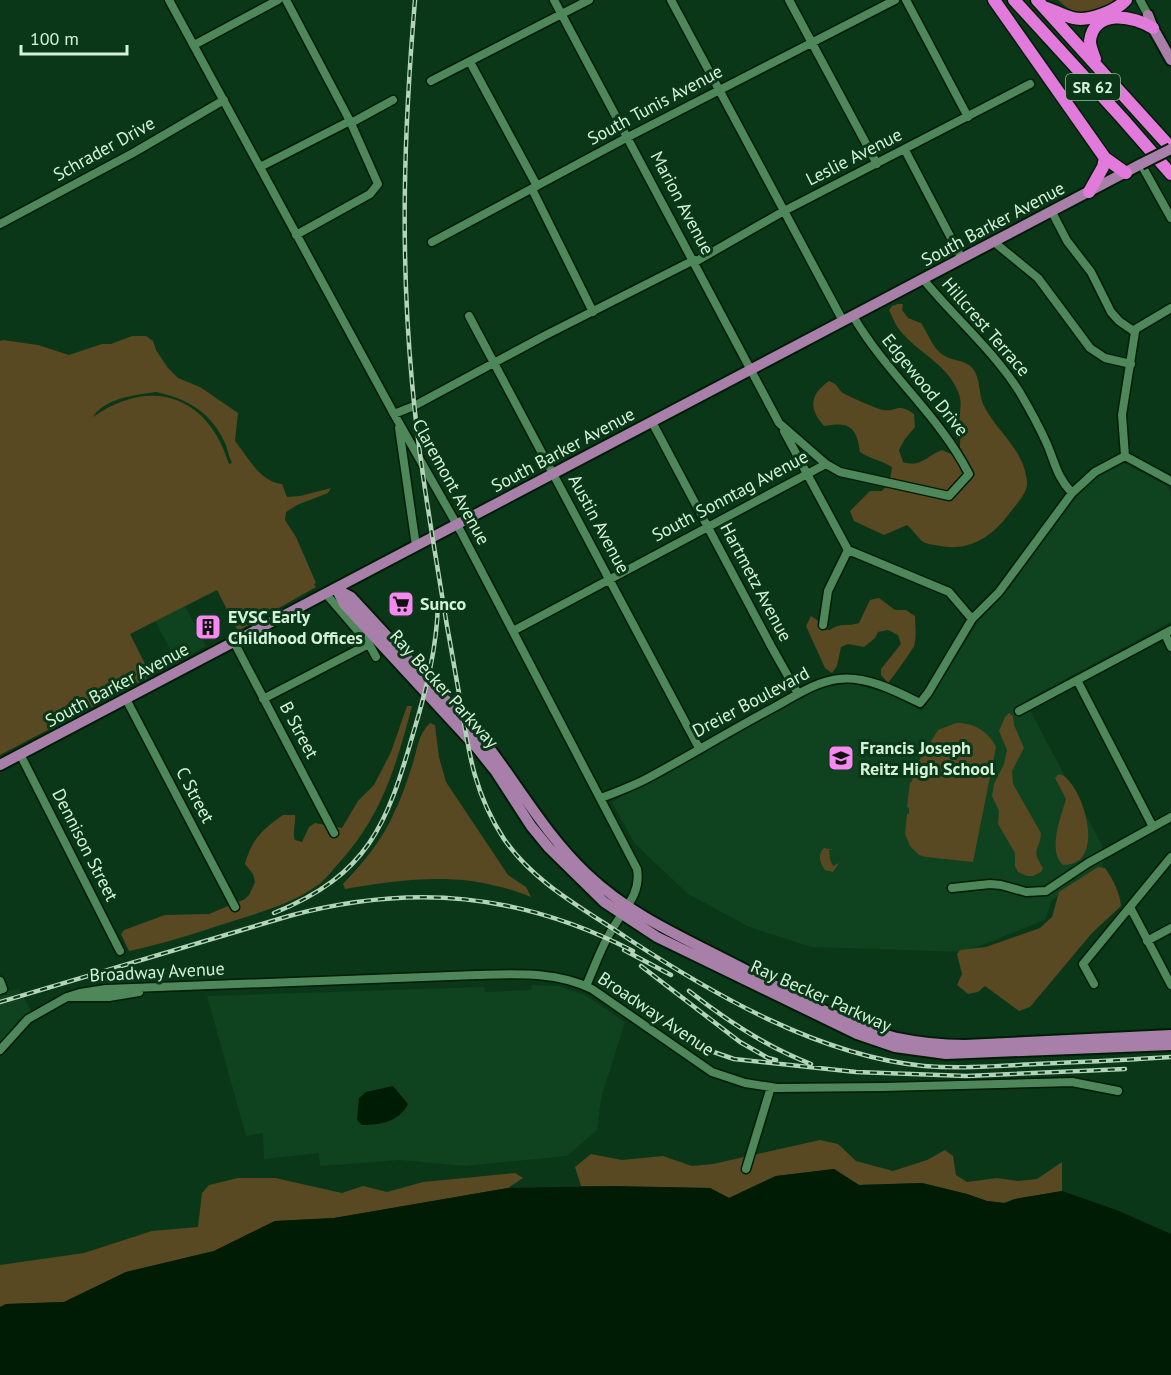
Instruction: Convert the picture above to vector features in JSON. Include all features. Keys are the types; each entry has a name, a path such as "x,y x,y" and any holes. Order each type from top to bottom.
{"highway":[{"path":"994,0 1105,158 1126,172"},
{"name":"SR 62","path":"1014,0 1171,174"},
{"path":"1113,10 1126,0"},
{"path":"1040,3 1077,19 1113,10 1129,10 1148,15"},
{"name":"SR 62","path":"1040,3 1171,148"},
{"path":"1096,63 1090,40 1095,30 1103,22 1114,17 1125,17 1142,21 1152,28"},
{"path":"1089,192 1103,167 1105,158"}],"main road":[{"path":"1148,15 1152,28 1171,60"},
{"name":"South Barker Avenue","path":"0,765 1171,148"},
{"name":"Ray Becker Parkway","path":"331,591 476,747 549,848 590,890 625,911 861,1025 897,1037 931,1043 965,1045 1171,1035"},
{"name":"Ray Becker Parkway","path":"625,911 657,937 857,1034 895,1047 930,1053 965,1054 1171,1045"}],"street":[{"name":"Claremont Avenue","path":"169,0 296,236 457,525 638,869 638,884 625,911 610,932 586,986"},
{"path":"194,45 278,0"},
{"path":"286,0 351,122 376,176 378,186 370,194 296,236"},
{"name":"Marion Avenue","path":"554,0 848,550"},
{"path":"431,81 588,0"},
{"name":"Edgewood Drive","path":"671,0 784,212 848,319 945,433 962,459 968,475"},
{"path":"789,0 877,164"},
{"name":"South Tunis Avenue","path":"432,242 628,137 895,0"},
{"path":"906,0 968,117"},
{"path":"1140,0 1148,15"},
{"path":"470,62 534,188 593,312"},
{"name":"Leslie Avenue","path":"396,418 495,363 1030,84"},
{"name":"Schrader Drive","path":"0,224 133,153 224,100"},
{"path":"260,167 393,100"},
{"name":"Hillcrest Terrace","path":"905,150 962,259"},
{"path":"1141,164 1171,218"},
{"path":"1052,212 1067,241 1091,272 1111,312 1119,321 1134,330"},
{"path":"994,242 1038,278 1090,348 1105,358 1131,364"},
{"name":"Hillcrest Terrace","path":"923,279 970,330 1017,388 1041,430 1061,481 1072,493"},
{"path":"1134,330 1171,308"},
{"name":"Austin Avenue","path":"469,316 699,748"},
{"path":"1134,330 1135,338 1124,392 1122,415 1125,456 1171,482"},
{"path":"396,418 416,546"},
{"name":"Hartmetz Avenue","path":"652,422 798,694"},
{"name":"Marion Avenue","path":"779,423 826,464"},
{"name":"Dreier Boulevard","path":"602,798 646,779 798,694 829,680 847,678 872,683 920,703 972,619 1012,575 1072,493 1095,472 1125,456"},
{"name":"South Sonntag Avenue","path":"513,630 826,464 850,476 949,496 968,475"},
{"path":"823,625 828,591 848,550 949,592 972,619"},
{"path":"331,591 376,657"},
{"path":"1019,711 1168,632 1171,647"},
{"name":"B Street","path":"234,642 334,833"},
{"path":"263,699 369,644"},
{"path":"1077,680 1153,827"},
{"name":"C Street","path":"126,699 236,907"},
{"name":"Dennison Street","path":"20,754 120,951"},
{"path":"952,888 990,884 1026,892 1046,891 1088,863 1171,817"},
{"path":"1094,984 1083,964 1171,858"},
{"path":"1130,907 1171,985"},
{"path":"1148,941 1171,928"},
{"name":"Broadway Avenue","path":"0,1050 28,1019 49,1006 67,998 97,990 519,974 551,977 586,986 605,996 712,1072 738,1082 771,1087 884,1087 1072,1082 1118,1090"},
{"path":"0,981 3,989 0,990"},
{"path":"746,1169 771,1087"}],"shaded area":[{"path":"1058,0 1114,0 1104,7 1076,12"},
{"path":"898,304 903,304 902,310 908,318 921,323 934,346 941,353 973,369 977,376 983,404 1021,459 1025,470 1027,486 1020,500 998,527 972,544 952,547 923,542 907,525 884,535 854,521 850,511 870,491 882,491 889,480 892,467 860,452 854,431 846,425 824,426 814,408 815,397 822,386 829,381 845,394 876,408 888,410 901,408 914,414 915,427 899,450 903,462 914,464 942,450 953,455 956,453 960,448 961,403 959,394 955,384 942,368 898,328 889,310"},
{"path":"132,336 146,336 153,341 168,368 178,378 200,387 238,413 235,441 261,474 282,484 287,497 331,488 328,493 297,505 286,512 285,520 296,537 316,587 238,631 217,590 130,634 151,676 0,755 0,341 38,345 69,355 102,344 111,344","holes":["156,392 189,403 214,424 226,445 232,463 229,464 220,441 207,422 192,408 175,400 156,396 136,397 115,404 93,417 105,406 121,398"]},
{"path":"1124,463 1167,486 1171,493 1171,622 1025,701 1102,845 1103,868 1052,900 1045,920 964,952 811,947 749,927 688,894 635,844 612,802 821,688 851,683 889,694 922,711 979,620 1008,589 1072,502 1095,478"},
{"path":"879,598 895,610 906,610 915,616 913,648 888,683 881,675 881,669 901,644 898,635 888,630 878,632 875,638 864,647 848,644 841,647 837,666 832,673 825,668 806,626 811,616 823,629 830,630 837,626 859,623 870,600"},
{"path":"185,606 206,646 177,662 155,621"},
{"path":"407,706 412,706 400,750 376,810 352,847 321,883 298,897 264,911 180,938 129,951 121,934 124,930 165,915 209,914 245,899 255,882 253,874 245,864 251,848 264,831 283,815 295,815 294,837 295,840 302,842 309,827 315,823 342,828 358,801 374,785 391,752"},
{"path":"1009,713 1013,716 1014,725 1024,748 1012,771 1013,784 1041,833 1036,853 1043,868 1041,872 1033,876 1018,872 1015,866 1015,853 998,824 999,811 992,796 994,784 1004,764 1007,750 999,731"},
{"path":"430,723 435,725 439,757 446,782 508,875 526,887 531,897 477,882 440,879 401,881 345,889 343,884 372,850 389,823 405,786 420,739"},
{"path":"956,723 968,724 984,732 996,747 973,862 919,855 910,846 905,834 907,814 909,814 907,807 910,782 912,782 913,775 911,774 938,730"},
{"path":"1059,774 1067,779 1076,790 1087,821 1088,838 1085,852 1077,862 1063,865 1056,851 1057,834 1066,799 1055,778"},
{"path":"824,848 834,850 829,850 833,866 839,863 833,872 825,870 821,862 820,853"},
{"path":"1098,867 1105,868 1111,877 1118,891 1121,906 1092,933 1030,1007 1019,1011 985,986 978,992 968,994 957,985 962,974 957,954 960,950 986,947 1040,928 1052,917 1059,892"},
{"path":"532,985 559,986 585,995 625,1022 601,1099 597,1130 567,1156 465,1166 400,1160 320,1166 319,1153 264,1159 263,1133 246,1136 207,996 484,987 485,992 531,990"},
{"path":"19,989 32,1012 0,1042 0,992"},
{"path":"393,1086 408,1104 404,1110 394,1119 362,1125 357,1120 359,1098 366,1092"},
{"path":"820,1140 838,1144 856,1161 893,1171 927,1160 945,1150 953,1156 956,1175 967,1182 997,1178 1018,1181 1037,1179 1062,1162 1062,1191 1015,1199 1005,1203 987,1201 922,1183 859,1185 834,1169 776,1176 729,1198 710,1188 581,1186 575,1167 591,1154 622,1160 663,1156 692,1166 713,1164"},
{"path":"834,1169 859,1185 922,1183 987,1201 1004,1203 1062,1191 1119,1211 1171,1234 1171,1375 0,1375 0,1307 6,1304 64,1302 126,1272 214,1251 275,1221 334,1218 508,1188 613,1186 710,1188 729,1198 776,1176"},
{"path":"515,1173 523,1178 508,1188 334,1218 275,1221 214,1251 126,1272 64,1302 6,1304 0,1307 0,1265 84,1253 152,1231 198,1227 202,1193 209,1185 238,1178 275,1178 342,1193 363,1186 387,1192 423,1182"}],"railway":[{"path":"415,0 408,96 405,191 408,334 415,412 432,535 470,758 486,807 504,839 530,869 577,906 695,981 769,1020 846,1050 885,1060 924,1066 952,1067 1171,1057"},
{"path":"274,913 306,898 332,882 352,864 369,843 382,821 394,795 422,702 433,653 438,603"},
{"path":"0,1002 289,916 379,899 422,897 465,899 507,906 549,916 591,931 633,951"},
{"path":"624,950 671,975"},
{"path":"641,966 740,1042 776,1060"},
{"path":"689,991 747,1032 778,1050 811,1064"},
{"path":"680,1035 702,1048 734,1059 856,1072 967,1076 1125,1069"}],"place":[{"name":"Sunco","path":"401,604"},
{"name":"EVSC Early Childhood Offices","path":"208,627"},
{"name":"Francis Joseph Reitz High School","path":"841,758"}]}
